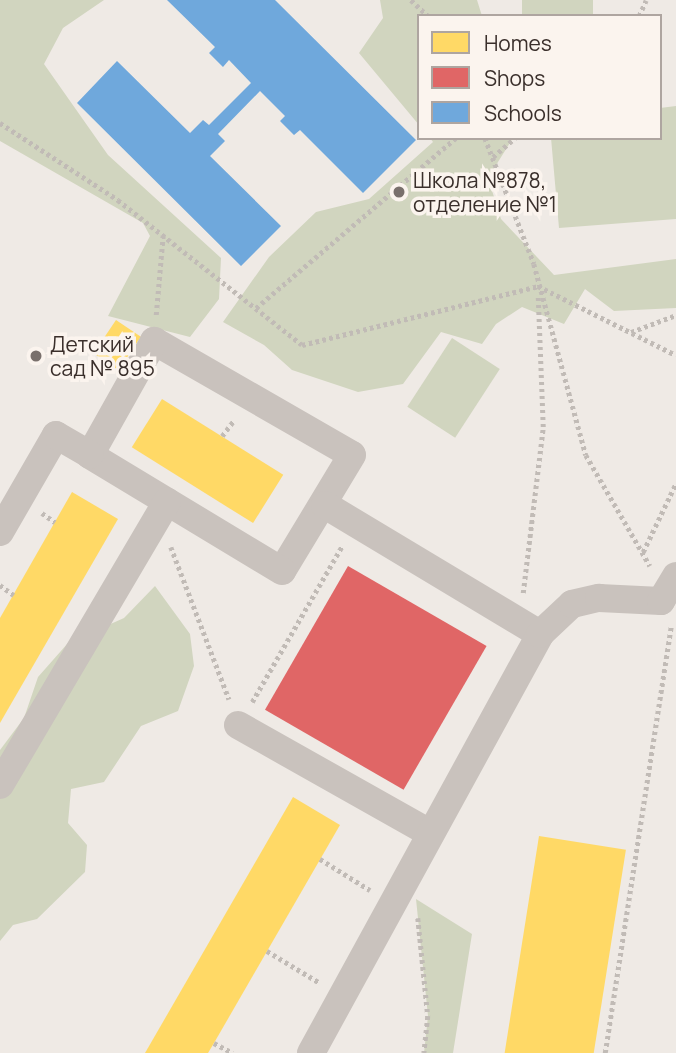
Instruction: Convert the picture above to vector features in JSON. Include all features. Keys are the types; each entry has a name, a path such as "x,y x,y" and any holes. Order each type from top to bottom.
{"lane":[{"path":"0,532 56,435 90,455 162,509 282,571 325,505 352,455 154,341 90,455"},
{"path":"325,505 356,521 530,628"},
{"path":"0,785 162,509"},
{"path":"312,1053 407,877 530,628 572,604 599,598 661,601 670,598"},
{"path":"238,725 428,832"}],"path":[{"path":"411,0 426,14"},
{"path":"0,124 118,200 302,345 538,286 676,355"},
{"path":"256,308 454,140"},
{"path":"486,140 538,286 586,455 670,598 606,1053"},
{"path":"493,157 513,140"},
{"path":"154,341 163,235"},
{"path":"530,628 543,427 538,286"},
{"path":"631,332 676,315"},
{"path":"643,552 676,483"},
{"path":"162,509 238,725"},
{"path":"238,725 356,521"},
{"path":"0,585 14,595"},
{"path":"320,859 391,903"},
{"path":"407,877 416,899 428,1016 424,1053"},
{"path":"267,951 341,996"},
{"path":"214,1043 233,1053"}],"green space":[{"path":"0,0 104,0 63,28 44,64 108,155 221,258 219,299 190,337 108,316 150,236 143,223 0,141"},
{"path":"380,0 477,0 481,14 417,14 417,123 359,53 383,18"},
{"path":"522,0 593,0 593,14 522,14"},
{"path":"676,106 676,219 559,228 551,140 662,140 662,108"},
{"path":"432,140 512,140 488,178 501,219 554,275 676,259 676,308 614,311 585,289 564,324 522,307 496,324 482,344 441,332 403,384 358,392 292,370 264,345 223,322 269,257 316,212 369,199 433,142"},
{"path":"452,338 500,369 455,438 407,407"},
{"path":"155,586 190,634 194,666 178,711 141,726 104,782 71,789 68,823 87,845 85,872 37,919 13,925 0,941 0,750 24,718 38,677 68,643 124,618"},
{"path":"416,899 472,934 453,1053 424,1053 428,1016"}],"building: Homes":[{"path":"116,320 141,337 119,370 94,353"},
{"path":"162,399 283,475 253,523 132,447"},
{"path":"72,492 118,519 0,723 0,618"},
{"path":"293,797 340,825 214,1043 208,1053 145,1053"},
{"path":"539,836 626,850 594,1053 505,1053"}],"building: Shops":[{"path":"348,566 487,646 404,790 265,710"}],"building: Schools":[{"path":"167,0 275,0 416,140 363,193 300,130 294,135 280,121 285,116 260,91 218,134 225,141 210,156 281,226 241,266 77,103 117,61 190,133 203,120 209,125 251,83 229,60 223,67 209,53 215,47"}],"place":[{"name":"Школа №878, отделение №1","path":"399,192"},
{"name":"Детский сад № 895","path":"36,356"}]}
